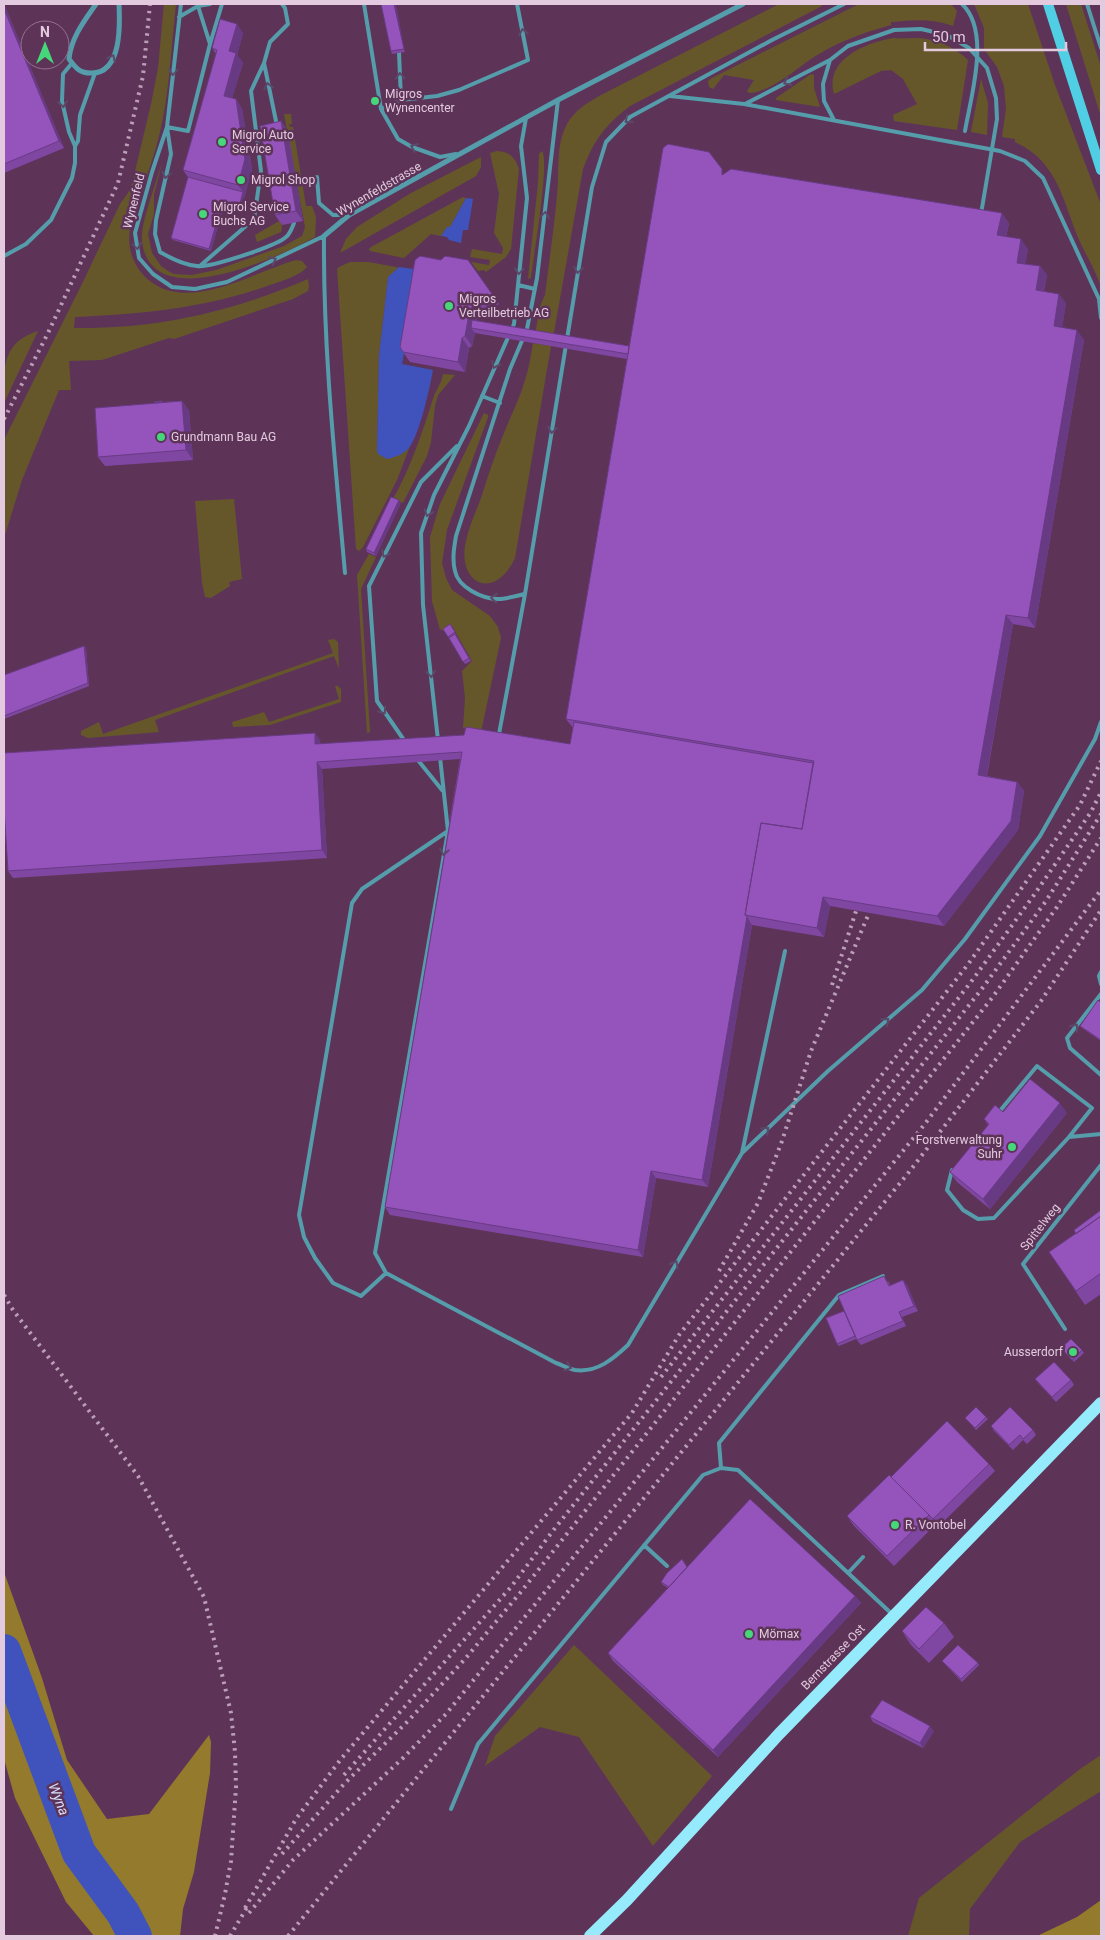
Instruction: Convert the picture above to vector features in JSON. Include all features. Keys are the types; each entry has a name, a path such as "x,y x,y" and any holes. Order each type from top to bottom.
{"main road":[{"path":"1047,4 1101,170"},
{"name":"Bernstrasse Ost","path":"590,1936 627,1900 779,1734 893,1615 1069,1438 1101,1403"}],"street":[{"path":"96,4 70,46 69,59 76,69 84,73 95,73 107,68 115,56 120,20 119,4"},
{"name":"Wynenfeldstrasse","path":"324,236 349,215 558,100 743,4"}],"lane":[{"name":"Wynenfeld","path":"181,4 167,127 135,233 139,258 153,274 172,287 195,289 227,282 324,236"},
{"path":"179,16 198,6 210,4"},
{"path":"222,4 188,131 167,127 171,154 156,220 155,234 160,252 176,261 199,266 260,251 286,238 294,223"},
{"path":"199,266 254,219 261,170 251,90 264,63 270,42 288,24 285,8 282,4"},
{"path":"364,4 381,109 398,139 412,147 440,157 464,153"},
{"path":"381,109 402,100 437,96 459,90 528,60 517,4"},
{"path":"499,734 525,594 592,187 606,142 630,117 772,40 844,4"},
{"path":"962,4 967,9 975,27 979,48 965,131"},
{"path":"1087,4 1101,48"},
{"path":"198,6 210,44"},
{"path":"744,104 830,60 848,46 894,30 921,29 946,35 969,48 987,68 996,98 998,119 980,221"},
{"path":"399,52 402,100"},
{"path":"830,60 823,84 824,101 834,120"},
{"path":"4,256 26,244 51,220 72,178 75,163 74,146 68,132 62,101 63,74 72,63"},
{"path":"264,63 278,133"},
{"path":"74,146 78,141 80,115 95,73"},
{"path":"670,96 744,104 834,120 1000,151 1025,161 1043,178 1100,299 1101,318"},
{"path":"525,594 498,599 482,596 468,589 455,573 453,554 456,536 510,370 527,329 535,289 548,197 558,100"},
{"path":"438,742 424,605 421,533 434,495 461,443 514,324 527,198 521,146 526,118"},
{"path":"317,177 319,203 333,215 349,215"},
{"path":"324,236 326,324 334,454 345,572"},
{"path":"518,285 535,289"},
{"path":"482,396 500,403"},
{"path":"408,746 377,701 369,586 421,482 461,443"},
{"path":"439,752 448,831 375,1253 386,1273 556,1363 576,1370 598,1368 614,1358 628,1345 742,1153 828,1071 922,990 965,939 1040,836 1095,739 1101,722"},
{"path":"413,754 443,791"},
{"path":"386,1273 362,1296 333,1282 315,1258 304,1236 299,1215 352,903 362,889 448,831"},
{"path":"742,1153 785,951"},
{"path":"1101,972 1099,976 1101,984"},
{"path":"1101,994 1067,1038 1070,1048 1101,1075"},
{"path":"956,1165 950,1173 947,1190 963,1210 970,1215 978,1219 994,1218 1069,1137 1092,1108 1037,1066 994,1119"},
{"path":"1069,1137 1101,1134"},
{"name":"Spittelweg","path":"1065,1329 1023,1264 1101,1165"},
{"path":"721,1468 720,1443 839,1295 883,1276"},
{"path":"451,1809 478,1744 703,1475 721,1468 738,1470 893,1615"},
{"path":"644,1545 667,1566"},
{"path":"848,1573 863,1557"}],"shaded area":[{"path":"164,4 176,4 168,84 158,138 131,223 129,240 132,256 136,264 152,283 168,290 190,293 221,287 296,260 302,261 307,267 286,279 224,299 151,312 75,317 74,328 105,328 165,322 194,316 251,301 308,279 308,291 293,299 174,339 169,338 102,360 69,361 71,390 59,390 22,480 4,538 5,438 120,204 132,184 158,68"},
{"path":"779,4 821,4 822,6 630,106 601,134 591,150 583,169 553,338 535,335 540,306 545,295 556,208 561,141 563,132 570,119 582,107 601,95"},
{"path":"859,4 951,4 957,11 953,26 930,21 891,22 891,25 854,37 828,49 785,78 758,92 749,93 747,91 754,80 724,75 713,89 709,87 708,81 712,78"},
{"path":"974,4 1028,4 1055,85 1101,205 1101,287 1080,242 1064,198 1050,172 1030,150 1015,142 1015,139 1002,137 1006,109 1004,86 997,67 984,49 984,28"},
{"path":"1066,4 1081,4 1101,67 1101,117"},
{"path":"894,38 922,38 936,41 950,47 968,60 957,130 894,121 893,115 917,104 903,79 891,70 881,71 834,94 833,82 835,71 841,62 861,48"},
{"path":"811,74 814,75 814,88 820,107 776,100 776,98"},
{"path":"981,79 988,103 987,135 971,132"},
{"path":"284,114 291,114 292,124 289,124 290,127 293,127 306,206 312,206 316,217 315,237 274,257 218,275 191,278 168,275 151,263 142,241 142,233 146,213 163,159 154,195 154,214 148,234 152,253 161,266 168,271 174,274 192,275 216,270 284,246 302,236 305,227"},
{"path":"497,151 511,156 516,161 519,169 511,249 506,257 486,272 484,270 478,271 471,262 489,265 490,260 470,257 472,249 502,254 503,248 494,233 499,194 490,153"},
{"path":"542,151 544,159 543,191 531,278 528,279 538,183 539,154"},
{"path":"481,157 481,167 476,176 340,253 346,239 357,227 411,193"},
{"path":"463,197 466,198 450,227 447,227 441,236 431,234 404,258 370,251 371,247"},
{"path":"466,198 473,199 468,230 463,230 461,243 441,236 447,227 450,227"},
{"path":"281,220 281,232 257,242 255,235"},
{"path":"350,262 368,262 398,268 388,277 379,356 377,450 407,450 410,446 397,480 363,547 359,551 356,549 337,269"},
{"path":"399,267 414,269 418,275 402,364 433,370 424,411 412,443 403,453 387,459 378,454 377,450 379,356 388,277"},
{"path":"38,331 4,403 5,369 11,351 26,336"},
{"path":"533,343 551,346 515,558 506,572 497,580 488,583 479,582 472,577 466,568 464,556 466,541 495,457 523,387"},
{"path":"443,374 455,375 438,395 427,456 403,503 393,499 411,462"},
{"path":"484,413 488,417 447,530 442,563 452,590 490,616 498,627 501,638 481,732 463,728 465,698 462,671 472,661 452,626 443,631 440,630 432,601 430,537 440,504"},
{"path":"234,499 242,579 229,582 230,586 211,598 205,597 202,583 195,501"},
{"path":"369,554 376,557 361,589 370,732 367,733 357,575"},
{"path":"334,639 338,642 339,669 334,656 155,720 159,732 88,738 81,735 81,731 99,722 103,734 333,653 328,640"},
{"path":"335,686 341,689 341,702 270,725 233,727 232,722 264,712 269,722 339,699"},
{"path":"4,1572 42,1678 67,1760 107,1819 149,1814 209,1735 211,1742 210,1773 194,1872 183,1909 180,1936 94,1936 66,1902 15,1798 4,1759"},
{"path":"574,1645 712,1776 653,1846 579,1737 540,1727 485,1766 495,1736"},
{"path":"1101,1755 1101,1791 1020,1842 970,1909 969,1936 908,1936 919,1898 1080,1769"},
{"path":"1101,1900 1101,1936 1037,1936 1077,1917"}],"building":[{"path":"381,4 394,4 404,49 391,51"},
{"path":"4,9 20,47 20,70 29,70 59,141 4,164"},
{"path":"220,19 237,24 229,51 236,53 224,96 236,99 245,159 238,185 183,170 217,50 212,48"},
{"path":"281,121 296,211 275,215 260,126"},
{"path":"668,144 709,152 722,169 722,175 731,169 1002,213 997,235 1021,239 1017,263 1040,266 1036,290 1059,294 1054,326 1077,330 1028,618 1006,615 978,775 1017,782 1011,821 937,916 823,897 817,928 745,915 761,823 802,829 814,761 566,719 663,148"},
{"path":"188,177 243,192 239,207 222,203 209,249 171,238"},
{"path":"420,256 441,260 445,256 468,260 492,294 470,309 458,362 403,352 400,347 415,260"},
{"path":"472,320 629,346 628,354 471,328"},
{"path":"182,401 186,450 98,457 95,408"},
{"path":"391,497 399,500 374,553 366,549"},
{"path":"450,624 455,632 448,637 443,629"},
{"path":"455,634 469,658 463,662 449,638"},
{"path":"84,646 88,683 4,716 4,675"},
{"path":"574,722 813,763 802,829 761,823 745,915 747,917 702,1180 651,1171 638,1250 385,1207 462,752 317,762 322,850 8,871 4,808 4,753 315,733 315,744 464,735 466,727 570,744"},
{"path":"1098,1000 1101,1003 1101,1040 1080,1026"},
{"name":"Forstverwaltung Suhr","path":"1030,1079 1060,1103 983,1199 950,1172 989,1124 984,1119 995,1105 1003,1112"},
{"path":"1101,1210 1101,1216 1076,1234 1074,1230"},
{"path":"1101,1216 1101,1273 1076,1291 1049,1252"},
{"path":"884,1276 889,1286 903,1280 914,1306 899,1312 903,1321 857,1340 838,1296"},
{"path":"844,1311 855,1336 837,1344 826,1318"},
{"name":"Ausserdorf","path":"1071,1339 1082,1350 1072,1360 1061,1348"},
{"path":"1054,1362 1071,1380 1052,1397 1035,1379"},
{"path":"976,1407 986,1417 975,1428 965,1418"},
{"path":"1010,1407 1033,1430 1023,1439 1020,1435 1009,1445 991,1426"},
{"path":"947,1421 989,1464 933,1519 891,1477"},
{"name":"R. Vontobel","path":"889,1475 929,1515 887,1556 847,1516"},
{"path":"750,1499 855,1596 713,1750 608,1653"},
{"path":"682,1559 687,1567 669,1587 661,1582 667,1573"},
{"path":"926,1607 944,1623 919,1649 902,1631"},
{"path":"958,1645 978,1663 961,1679 942,1661"},
{"path":"882,1700 930,1726 920,1743 870,1717"}],"waterway":[{"name":"Wyna","path":"4,1651 79,1853 123,1913 135,1936"}],"railway":[{"path":"4,419 48,333 118,183 143,76 150,4"},
{"path":"245,1908 296,1819 341,1759 632,1413 679,1335 969,963 1080,805 1101,761"},
{"path":"661,1377 971,982 1091,812 1101,792"},
{"path":"344,1775 511,1587 552,1532 981,990 1046,901 1101,814"},
{"path":"282,1854 344,1784 409,1720 465,1659 520,1593 992,998 1057,907 1101,838"},
{"path":"249,1913 293,1860 403,1758 446,1714 924,1125 1101,890"},
{"path":"288,1936 909,1172 1041,1001 1101,910"},
{"path":"832,985 856,911"},
{"path":"719,1271 758,1203 782,1141 811,1051 869,913"},
{"path":"4,1295 13,1310 138,1476 204,1597 231,1713 235,1752 236,1787 231,1861 215,1936"},
{"path":"230,1936 249,1904"}],"place":[{"name":"Migros Wynencenter","path":"375,101"},
{"name":"Migrol Auto Service","path":"222,142"},
{"name":"Migrol Shop","path":"241,180"},
{"name":"Migrol Service Buchs AG","path":"203,214"},
{"name":"Migros Verteilbetrieb AG","path":"449,306"},
{"name":"Grundmann Bau AG","path":"161,437"},
{"name":"Forstverwaltung Suhr","path":"1012,1147"},
{"name":"Ausserdorf","path":"1073,1352"},
{"name":"R. Vontobel","path":"895,1525"},
{"name":"Mömax","path":"749,1634"}]}
